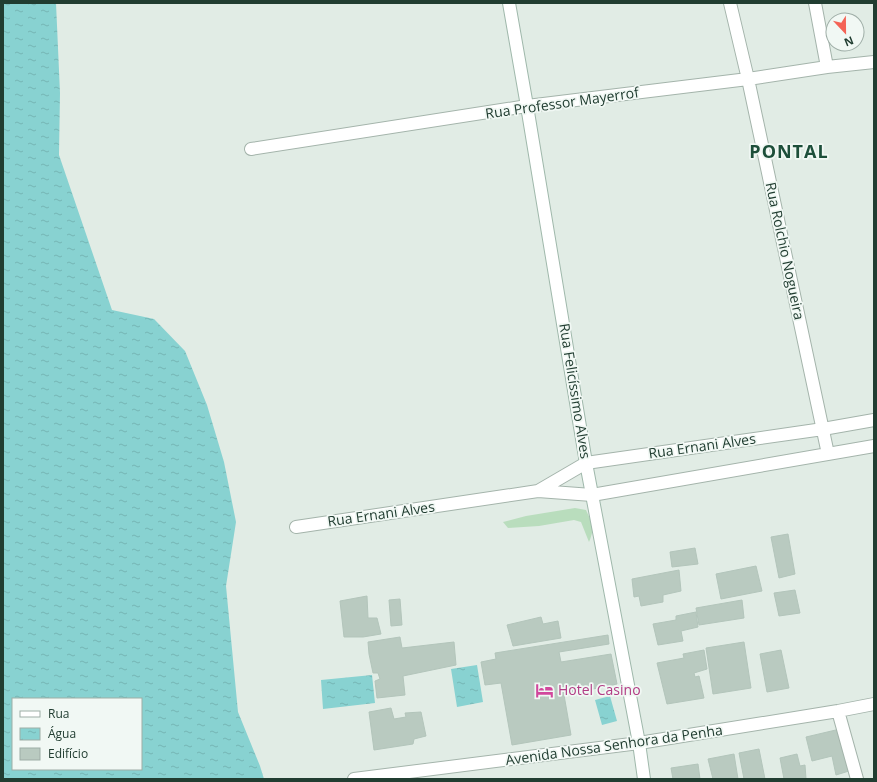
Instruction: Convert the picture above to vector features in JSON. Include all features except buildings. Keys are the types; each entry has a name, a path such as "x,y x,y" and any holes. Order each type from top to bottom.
{"street":[{"name":"Rua Felicíssimo Alves","path":"509,3 586,462 639,743 644,779"},
{"name":"Rua Rolchio Nogueira","path":"730,3 748,79 828,454"},
{"path":"815,3 827,67"},
{"name":"Rua Professor Mayerrof","path":"251,149 527,106 874,62"},
{"name":"Rua Ernani Alves","path":"538,491 586,462 823,429 874,420"},
{"name":"Rua Ernani Alves","path":"296,527 538,491 592,495 874,446"},
{"name":"Avenida Nossa Senhora da Penha","path":"354,779 639,743 874,704"},
{"path":"838,711 857,779"}],"green space":[{"path":"575,508 586,510 590,519 593,529 589,542 581,522 574,520 539,526 508,528 503,522 526,516"}],"water":[{"path":"3,3 56,3 60,93 59,155 112,310 154,319 185,351 207,405 224,462 236,522 226,586 238,712 264,779 3,779"},
{"path":"477,665 483,702 457,707 451,669"},
{"path":"372,675 375,703 323,709 321,680"},
{"path":"610,696 617,721 602,725 595,700"}],"place":[{"name":"Hotel Casino","path":"545,690"}],"district":[{"name":"PONTAL","path":"789,152"}]}
